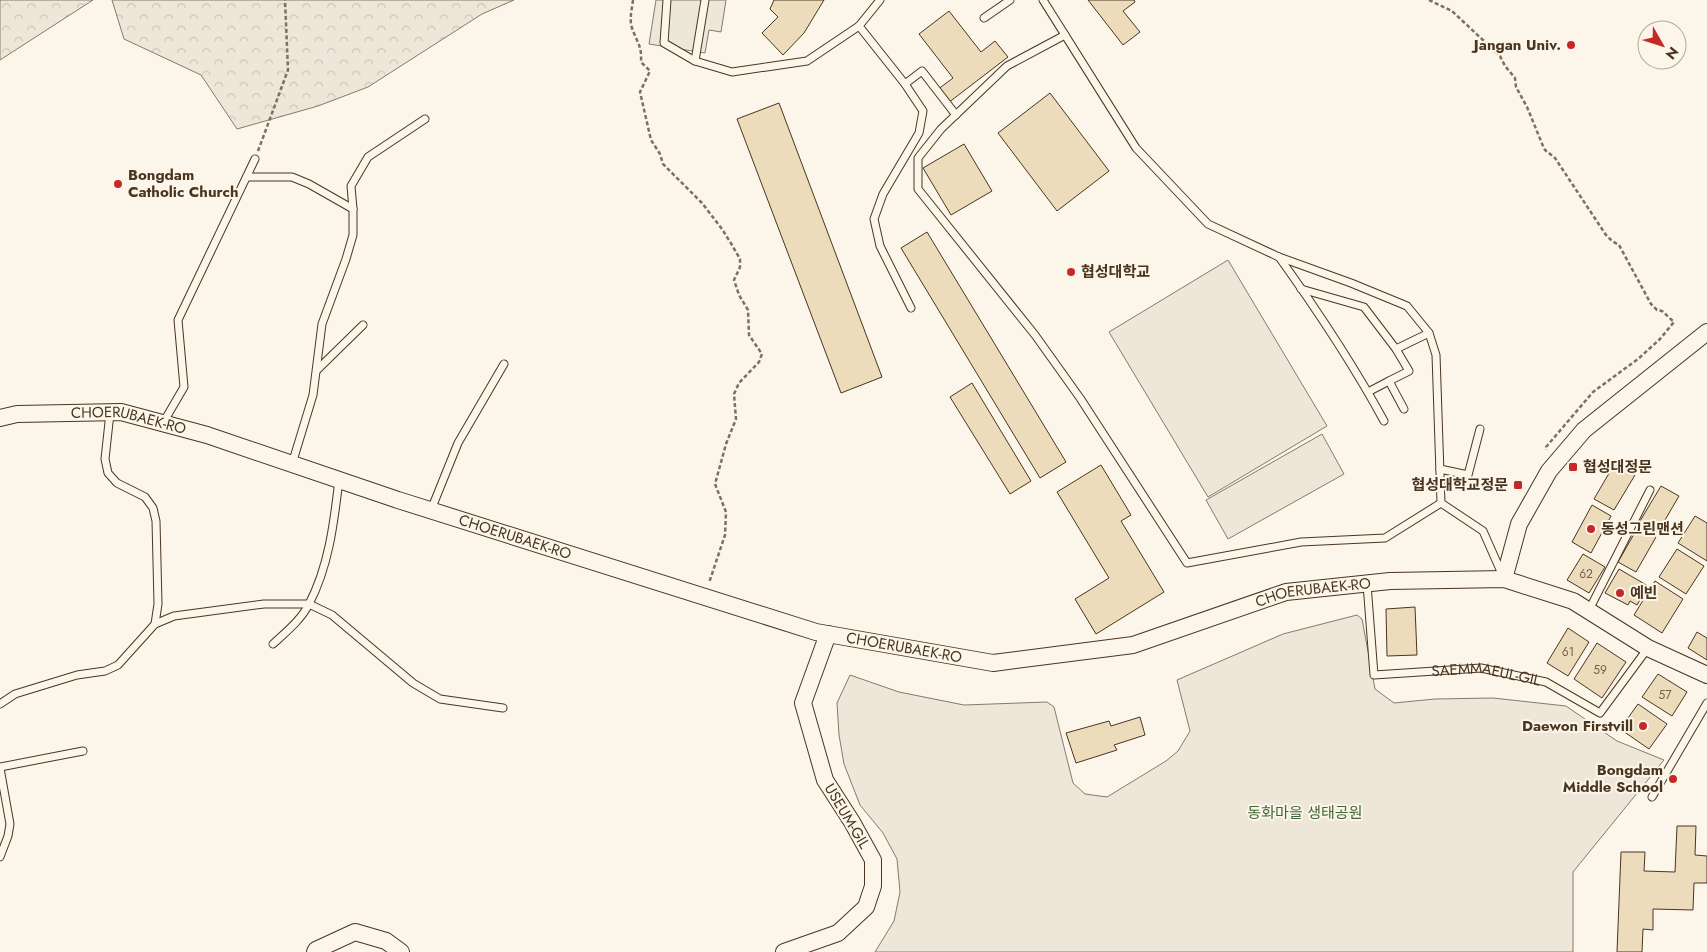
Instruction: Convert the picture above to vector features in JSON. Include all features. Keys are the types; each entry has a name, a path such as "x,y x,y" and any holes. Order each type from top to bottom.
{"street":[{"path":"1707,332 1584,430 1549,471 1519,524 1504,579 1573,601 1648,648 1707,675"},
{"name":"CHOERUBAEK-RO","path":"0,418 17,414 121,412 207,435 431,510 828,634 993,663 1132,645 1286,592 1390,581 1504,579"},
{"name":"USEUM-GIL","path":"784,952 838,933 866,907 874,886 873,860 852,822 825,780 803,703 828,634"},
{"path":"315,952 355,932 386,941 401,952"}],"lane":[{"path":"667,0 664,43 695,61 732,72 807,61 859,26 880,0"},
{"path":"695,61 705,0"},
{"path":"984,18 1010,0"},
{"path":"1044,0 1136,148 1208,224 1279,257 1407,306 1429,333 1436,355 1441,503"},
{"path":"859,26 905,84 923,111 918,133 883,194 874,219 880,246 911,308"},
{"path":"1065,35 1007,66 941,129 918,158 918,189 1040,342 1080,398 1187,563 1301,542 1385,538 1441,503"},
{"path":"905,84 922,71 956,115"},
{"path":"292,464 308,416 317,370 322,324 353,235 351,186 368,157 425,119"},
{"path":"163,423 184,387 178,320 255,159"},
{"path":"246,177 292,177 309,184 353,209"},
{"path":"1279,257 1368,392 1384,421"},
{"path":"1301,289 1364,307 1396,349 1408,371 1368,392"},
{"path":"317,370 363,325"},
{"path":"1396,349 1429,333"},
{"path":"431,510 458,442 504,364"},
{"path":"1389,381 1404,409"},
{"path":"110,412 104,459 108,473 117,482 144,497 153,508 156,521 158,604 155,624"},
{"path":"1440,469 1468,475 1480,429"},
{"path":"273,644 290,629 309,604 324,565 333,528 339,480"},
{"path":"1588,610 1650,490"},
{"path":"1441,503 1483,531 1504,579"},
{"name":"SAEMMAEUL-GIL","path":"1367,583 1374,675 1481,668 1546,682 1600,713 1648,648"},
{"path":"0,704 15,694 76,675 105,671 118,665 155,624 174,616 255,605 309,604 332,615 414,683 440,698 503,708"},
{"path":"1652,797 1707,703"},
{"path":"0,857 8,836 10,824 0,768 83,751"}],"path":[{"path":"255,159 288,70 285,0"},
{"path":"633,0 630,18 632,28 641,50 641,62 650,71 640,92 651,140 660,154 663,164 702,203 722,229 740,259 740,267 734,280 739,295 748,310 749,335 762,354 759,362 739,383 734,394 736,419 726,444 715,484 726,512 725,535 705,597"},
{"path":"1429,0 1452,11 1500,56 1514,78 1516,87 1527,107 1545,150 1555,158 1606,235 1619,245 1652,304 1674,322 1638,359 1593,392 1546,446 1549,471"}],"green space":[{"path":"0,0 93,0 0,60"},
{"path":"112,0 514,0 482,14 368,87 318,106 237,129 201,75 124,39"},
{"path":"1228,260 1327,426 1208,497 1109,332"},
{"path":"1322,434 1344,474 1228,539 1206,500"},
{"name":"동화마을 생태공원","path":"1357,615 1362,619 1375,689 1394,703 1435,699 1493,698 1566,706 1617,741 1664,760 1573,872 1573,952 875,952 894,921 900,892 897,859 883,833 860,805 844,764 839,735 837,703 850,675 899,692 964,705 1047,702 1054,707 1073,783 1085,794 1107,797 1166,761 1178,751 1190,731 1177,680 1283,634"}],"shaded area":[{"path":"656,0 726,0 721,32 709,30 705,53 649,44"}],"building":[{"path":"774,0 824,0 804,33 783,55 762,33 778,17 770,9"},
{"path":"1088,0 1134,0 1135,2 1123,11 1140,32 1123,45"},
{"path":"949,11 981,52 995,41 1008,57 948,103 937,90 953,78 919,34"},
{"path":"1050,93 1109,171 1057,211 998,133"},
{"path":"779,103 882,377 841,393 737,119"},
{"path":"964,144 992,191 951,215 923,168"},
{"path":"927,232 1066,462 1040,478 901,248"},
{"path":"972,383 1031,481 1010,494 950,397"},
{"path":"1615,463 1635,475 1614,510 1594,499"},
{"path":"1101,465 1131,515 1121,521 1164,592 1096,634 1075,599 1109,578 1057,492"},
{"path":"1661,486 1679,496 1658,532 1640,521"},
{"name":"동성그린맨션","path":"1592,505 1611,516 1591,553 1572,542"},
{"path":"1695,516 1707,523 1707,561 1678,543"},
{"path":"1638,527 1656,537 1636,572 1618,562"},
{"path":"1677,549 1704,566 1686,594 1659,577"},
{"path":"1583,554 1605,567 1589,593 1567,580"},
{"path":"1619,569 1648,586 1637,605 1630,601 1628,605 1605,593"},
{"path":"1655,581 1683,599 1662,633 1634,615"},
{"path":"1415,607 1417,655 1387,656 1386,609"},
{"path":"1568,628 1589,642 1568,676 1547,663"},
{"path":"1697,632 1707,638 1707,660 1688,648"},
{"path":"1597,643 1626,662 1602,698 1574,679"},
{"path":"1658,674 1687,692 1672,716 1642,697"},
{"name":"Daewon Firstvill","path":"1638,704 1667,724 1649,749 1620,729"},
{"path":"1140,717 1145,735 1114,745 1117,750 1076,763 1066,733 1109,721 1111,726"},
{"path":"1677,826 1696,826 1695,855 1707,856 1707,883 1694,883 1693,910 1653,909 1653,930 1643,929 1642,952 1617,952 1621,852 1645,852 1644,871 1675,872"}],"place":[{"name":"Jangan Univ.","path":"1571,45"},
{"name":"Bongdam Catholic Church","path":"118,184"},
{"name":"협성대학교","path":"1071,272"},
{"name":"협성대정문","path":"1573,467"},
{"name":"협성대학교정문","path":"1518,485"},
{"name":"동성그린맨션","path":"1591,529"},
{"name":"예빈","path":"1620,593"},
{"name":"Daewon Firstvill","path":"1643,726"},
{"name":"Bongdam Middle School","path":"1673,779"}]}
